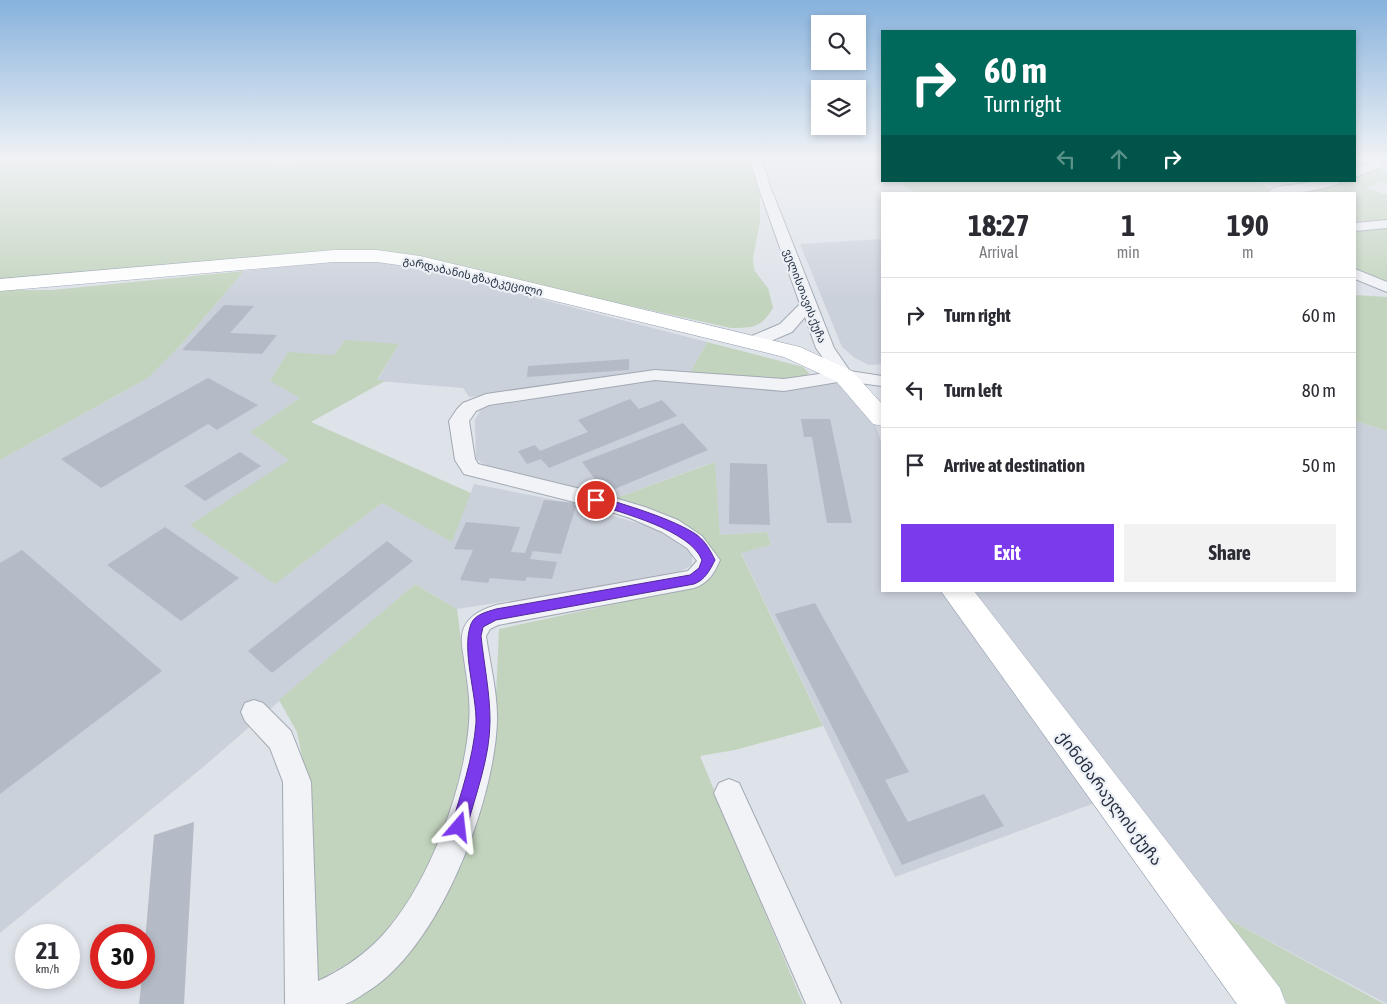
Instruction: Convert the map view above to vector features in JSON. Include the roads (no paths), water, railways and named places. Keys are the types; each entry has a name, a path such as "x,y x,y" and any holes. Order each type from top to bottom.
{"main road":[{"name":"გარდაბანის გზატკეცილი","path":"0,286 334,256 377,256 420,262 792,352 818,362 844,376"},
{"name":"ველისთავის ქუჩა","path":"844,376 881,417"},
{"name":"ქინძმარაულის ქუჩა","path":"957,592 1264,1004"}],"street":[{"name":"ველისთავის ქუჩა","path":"771,206 825,348 844,376"},
{"path":"1356,227 1387,224"},
{"path":"1356,274 1387,287"},
{"path":"1356,290 1387,292"},
{"path":"753,342 786,328 808,306"},
{"path":"308,1004 365,975 389,954 417,916 450,857 468,797 482,740 483,720 474,636 478,624 485,618 496,614 694,579 704,570 708,560 704,550 692,538 658,522 581,495 471,469 465,460 459,421 461,415 475,403 486,400 654,375 784,385 844,376 881,381"},
{"path":"254,712 281,740 297,782 302,1004"},
{"path":"730,793 824,1004"}]}
